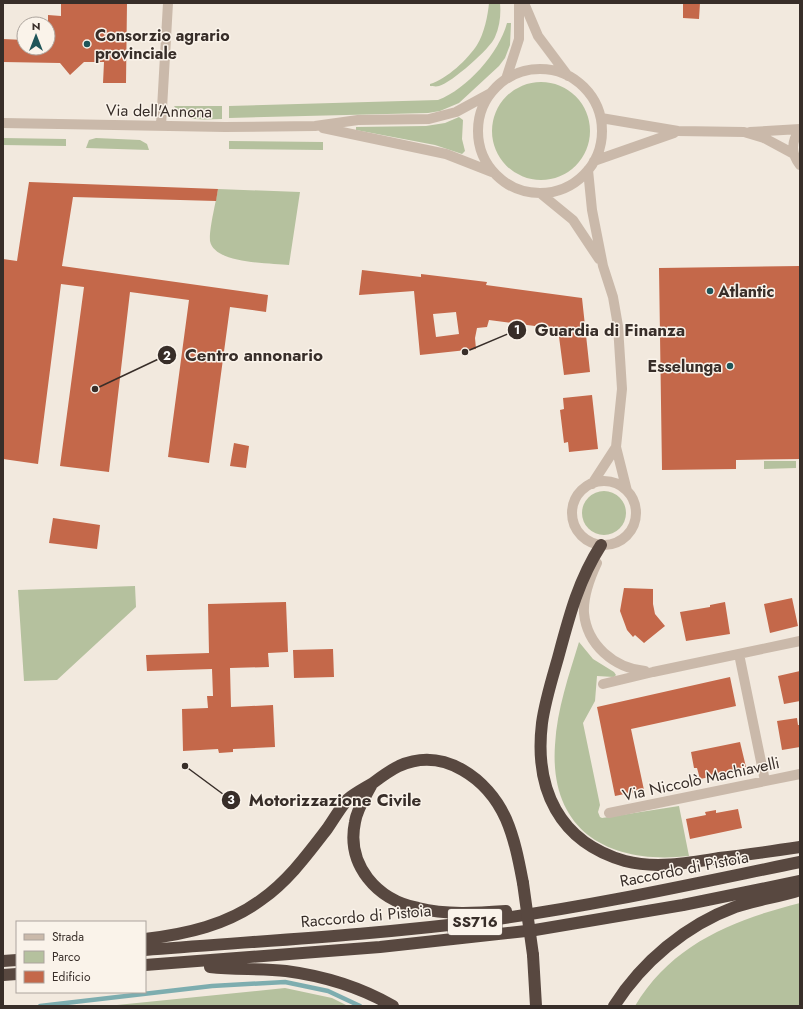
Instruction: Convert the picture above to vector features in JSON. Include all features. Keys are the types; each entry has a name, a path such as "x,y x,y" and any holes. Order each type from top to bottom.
{"highway":[{"path":"604,545 587,567 574,599 543,717 540,762 544,781 555,810 573,833 592,847 626,861 638,863 686,863 800,847"},
{"path":"146,939 194,931 242,913 278,887 303,860 348,800 400,766 416,762 436,761 448,764 470,774 480,781 495,799 506,819 518,855 523,884 533,955 536,1006"},
{"path":"373,783 355,822 354,847 359,864 364,874 387,896 410,906 448,913 563,908"},
{"name":"Raccordo di Pistoia","path":"146,950 397,930 490,920 563,908 800,862"},
{"name":"Raccordo di Pistoia","path":"146,965 380,948 535,930 683,905 800,881"},
{"path":"614,1006 634,978 657,954 674,941 733,908 800,890"},
{"path":"3,961 16,960"},
{"path":"179,963 214,968 285,971 309,975 355,987 393,1006"},
{"path":"3,975 16,974"}],"street":[{"path":"161,126 168,3"},
{"path":"506,79 518,39 519,3"},
{"path":"524,3 536,33 568,76"},
{"name":"Via dell'Annona","path":"3,123 161,126 315,126 358,120 439,118 465,109 491,93 506,79 518,73 536,69 555,70 568,76 588,91 596,104 601,118 602,138 594,161 588,170 567,187 540,193 516,188 495,173 446,154 315,126"},
{"name":"Via dell'Annona","path":"491,93 484,104 480,116 478,134 480,147 485,159 495,173"},
{"path":"601,118 678,131 744,132 800,130"},
{"path":"800,130 794,140 794,154 800,165"},
{"path":"594,161 678,131"},
{"path":"744,132 764,138 794,154"},
{"path":"588,170 592,210 604,266 613,297 621,351 622,396 616,447 628,491 636,509 634,524 624,538 604,545 593,544 576,530 572,520 572,509 576,498 582,490 592,484 608,482 621,486 628,491"},
{"path":"540,193 573,220 604,266"},
{"path":"592,484 616,447"},
{"path":"604,545 590,580 584,604 585,620 598,647 612,660 627,668 653,672"},
{"path":"603,684 800,641"},
{"path":"739,654 765,781"},
{"name":"Via Niccolò Machiavelli","path":"609,813 800,774"}],"green space":[{"path":"489,3 500,3 499,24 497,33 492,42 479,57 452,79 439,86 430,86 430,84 443,78 456,68 477,45 482,35"},
{"path":"507,23 511,23 510,45 505,58 499,66 459,103 440,111 428,113 229,118 229,106 438,100 460,88 480,69 497,46"},
{"path":"541,82 560,86 576,96 586,112 590,131 586,150 576,166 560,176 541,180 522,176 506,166 496,150 492,131 496,112 506,96 522,86"},
{"path":"174,106 222,106 222,119 189,118 178,111"},
{"path":"459,117 463,120 462,139 465,151 462,154 435,145 356,130 356,127 426,126 445,123"},
{"path":"3,138 66,139 66,146 3,145"},
{"path":"96,138 140,140 147,144 149,150 86,148 89,140"},
{"path":"229,141 323,142 323,150 229,149"},
{"path":"218,189 300,192 289,265 244,261 222,254 214,249 210,241 210,236"},
{"path":"764,461 796,461 796,468 764,469"},
{"path":"600,491 608,491 613,492 620,497 625,504 625,522 620,529 613,534 600,535 592,532 585,525 582,517 582,509 585,501 592,494"},
{"path":"135,586 136,607 57,680 24,681 18,590"},
{"path":"579,642 593,659 614,672 616,675 614,677 597,676 595,701 583,723 600,805 598,812 600,817 602,818 679,806 689,856 660,857 634,855 610,848 590,836 574,821 562,800 556,775 556,732 564,692"},
{"path":"800,903 800,1006 635,1006 650,984 667,966 706,938 751,918"},
{"path":"285,988 332,998 348,1006 107,1006"}],"building":[{"name":"Consorzio agrario provinciale","path":"61,3 127,3 126,83 103,83 104,62 84,62 70,75 60,63 3,62 3,39 16,40 16,56 56,56 56,16 48,15 61,16"},
{"path":"683,3 700,3 699,19 683,18"},
{"path":"29,182 218,189 216,201 73,197 62,266 268,295 266,312 230,307 209,463 168,457 189,300 130,292 109,472 60,466 84,287 61,284 38,464 3,459 3,259 17,261"},
{"name":"Esselunga","path":"800,266 800,459 736,460 736,469 662,470 659,268"},
{"path":"362,270 421,277 421,274 487,282 486,285 582,298 590,372 564,375 558,329 489,320 487,327 477,328 475,338 476,349 420,355 414,291 359,295","holes":["456,312 459,334 436,337 433,314"]},
{"path":"592,395 598,449 569,452 568,442 564,443 560,410 564,409 563,398"},
{"path":"234,443 249,446 246,468 230,466"},
{"path":"53,518 100,525 97,549 49,543"},
{"path":"624,588 653,589 655,614 665,626 644,643 635,635 633,637 627,630 620,611"},
{"path":"792,598 798,626 770,633 764,604"},
{"path":"286,602 288,652 268,653 269,667 230,668 231,707 273,705 275,747 233,749 233,752 219,753 218,749 183,751 182,709 208,708 207,696 213,696 212,669 147,671 146,655 209,653 208,604"},
{"path":"725,602 730,634 686,641 680,612 710,607 710,605"},
{"path":"333,649 334,677 294,678 293,650"},
{"path":"800,671 800,701 784,704 778,676"},
{"path":"730,677 736,706 631,729 644,790 615,796 597,707"},
{"path":"797,718 798,725 800,725 800,747 782,750 777,721"},
{"path":"740,742 746,767 734,769 735,772 700,779 697,768 694,768 691,752"},
{"path":"738,809 742,828 690,839 686,819 706,815 705,812 716,810 716,813"}],"waterway":[{"path":"40,1006 212,986 285,982 328,991 360,1006"}],"place":[{"name":"Consorzio agrario provinciale","path":"87,44"},
{"name":"Atlantic","path":"710,291"},
{"name":"Guardia di Finanza","path":"465,352"},
{"name":"Esselunga","path":"730,366"},
{"name":"Centro annonario","path":"95,389"},
{"name":"Motorizzazione Civile","path":"185,766"}]}
